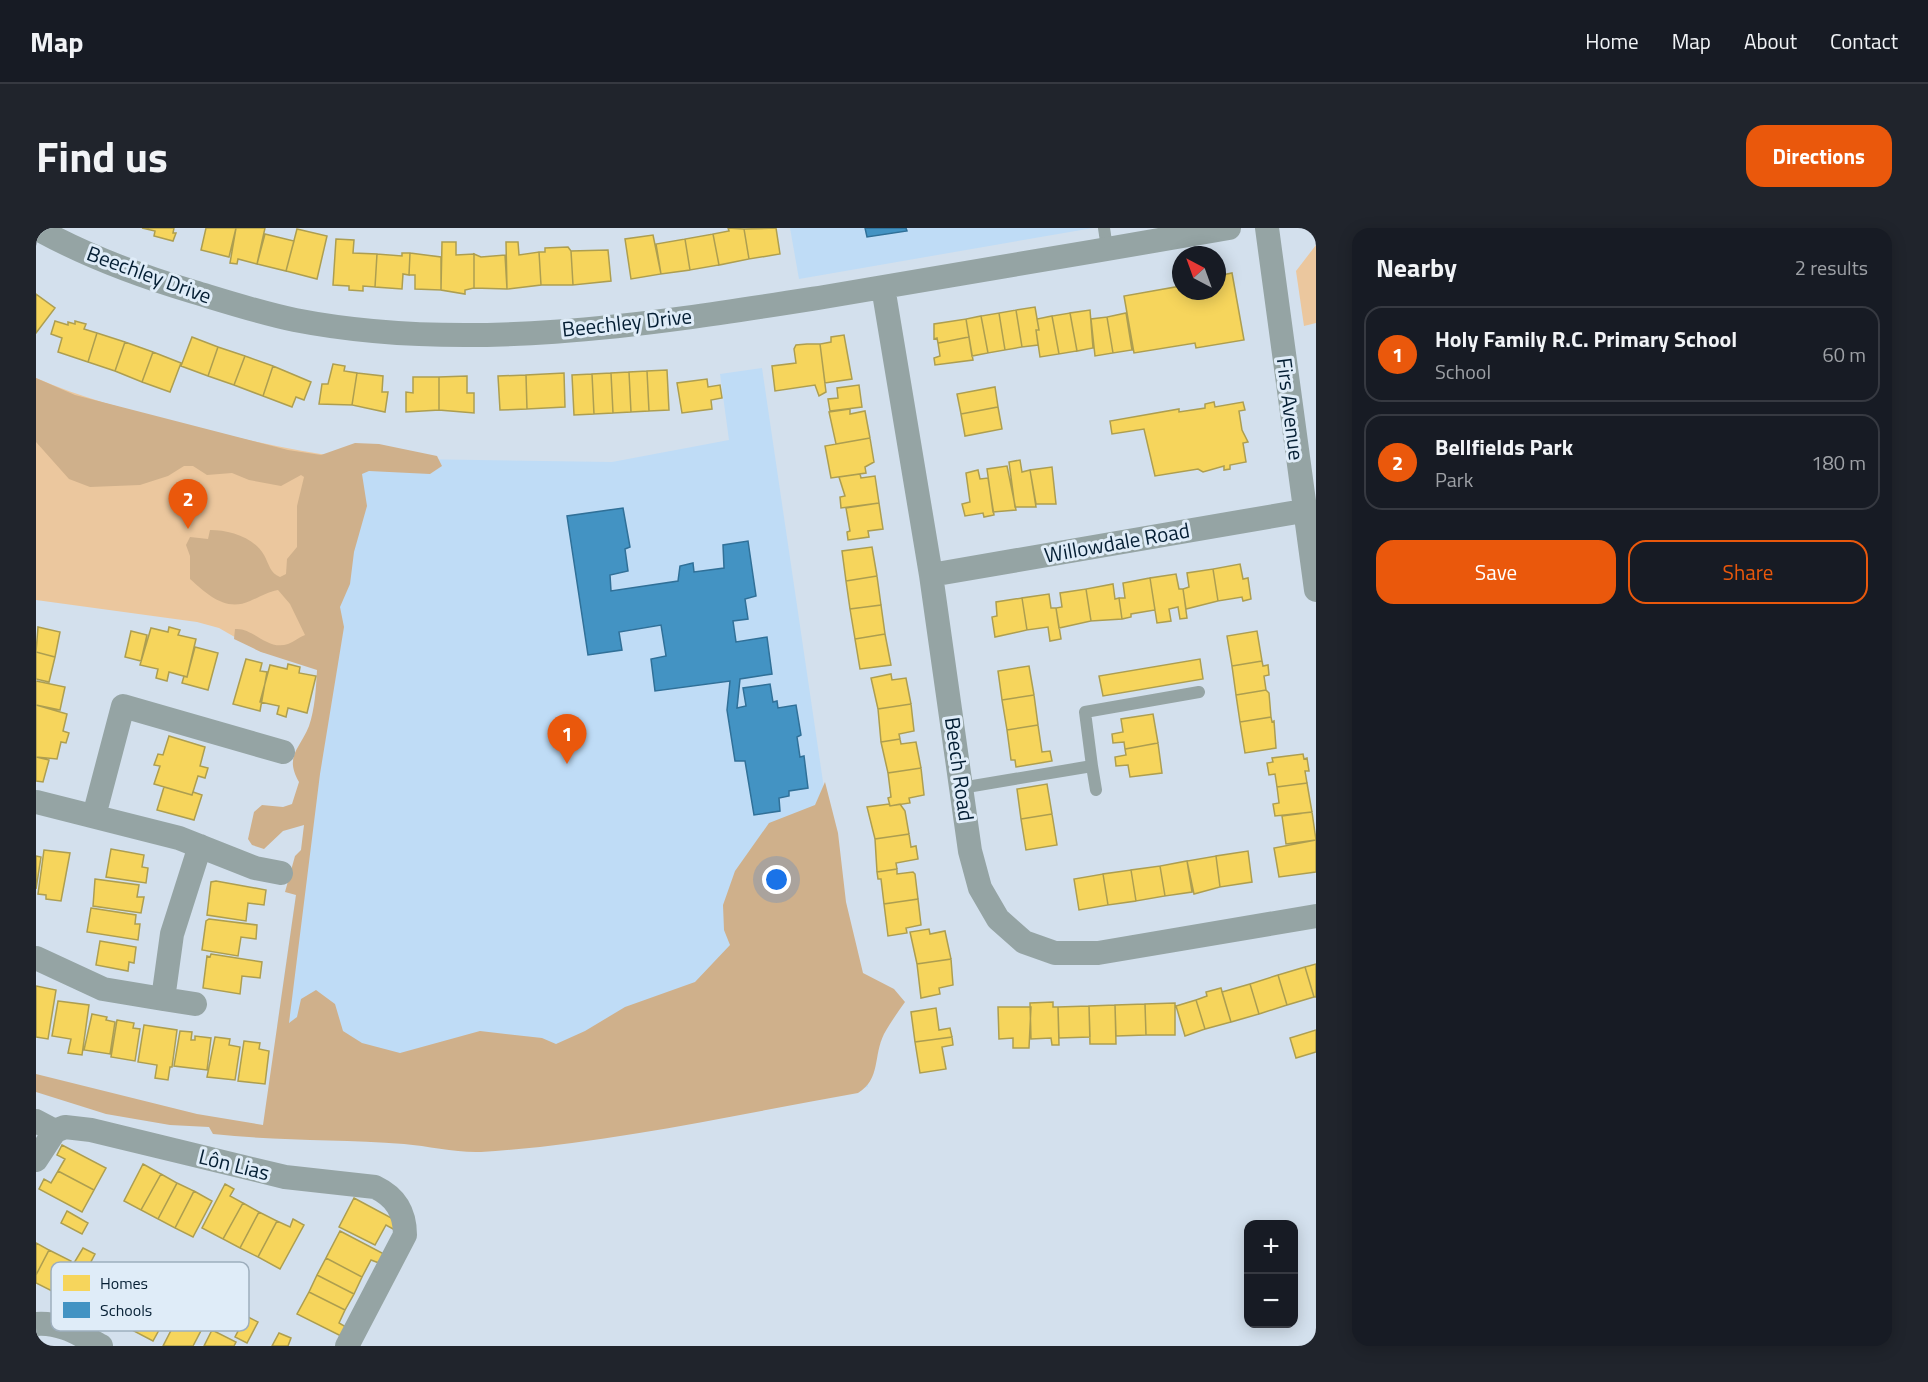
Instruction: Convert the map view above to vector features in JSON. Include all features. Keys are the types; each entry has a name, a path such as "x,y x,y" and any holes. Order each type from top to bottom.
{"street":[{"name":"Beechley Drive","path":"48,231 121,268 237,305 294,320 380,331 481,334 612,326 708,315 883,287 1106,238 1229,228"},
{"name":"Firs Avenue","path":"1267,228 1303,511 1313,555 1316,590"},
{"name":"Beech Road","path":"883,287 931,575 970,851 980,888 998,919 1024,942 1055,953 1098,952 1316,916"},
{"name":"Willowdale Road","path":"931,575 1303,511"},
{"path":"94,816 123,706 283,752"},
{"path":"36,802 157,832 255,868 280,873"},
{"path":"163,999 172,934 200,846"},
{"path":"36,958 103,989 195,1004"},
{"path":"36,1161 45,1126"},
{"name":"Lôn Lias","path":"45,1126 91,1130 285,1177 375,1187 393,1198 403,1215 405,1235 402,1245 347,1346"},
{"path":"36,1324 51,1325"},
{"path":"74,1331 101,1346"}],"lane":[{"path":"1096,790 1085,712 1199,692"},
{"path":"962,788 1092,766"}],"shaded area":[{"path":"790,228 1093,228 799,279"},
{"path":"1316,245 1316,323 1304,326 1296,271"},
{"path":"762,368 868,1087 581,1123 277,1026 296,894 349,458 612,462 729,440 720,374"},
{"path":"36,378 104,403 197,428 283,447 349,458 325,661 261,652 219,628 197,622 36,600"},
{"path":"36,378 75,395 288,450 321,455 355,443 379,444 437,456 442,466 430,474 369,471 362,474 367,506 354,552 350,584 340,607 344,627 320,774 289,1023 297,1017 301,999 316,990 335,1004 343,1031 362,1043 400,1053 480,1031 542,1038 556,1044 585,1031 625,1007 695,982 730,945 724,930 723,905 735,871 769,823 815,805 825,782 838,833 846,902 863,973 894,989 905,1002 884,1034 873,1074 865,1087 858,1093 623,1136 481,1152 404,1144 213,1134 209,1127 170,1125 106,1114 36,1092 36,1074 197,1114 263,1125 296,895 285,892 295,856 301,850 304,825 283,831 264,849 252,845 248,839 254,812 262,805 283,807 292,804 299,782 293,759 311,719 317,670 261,652 234,639 235,629 248,631 267,642 280,645 290,643 305,635 290,604 278,590 241,604 225,603 204,591 190,579 190,556 186,545 190,537 208,539 210,530 233,533 248,539 260,549 272,571 277,575 280,577 286,574 287,559 297,547 297,506 304,477 301,475 281,486 249,480 232,473 207,475 193,466 184,466 168,476 140,485 90,487 69,479 36,442"}],"building: Homes":[{"path":"142,228 174,228 173,233 176,233 173,241 154,236 155,231"},
{"path":"206,228 236,228 229,257 201,250"},
{"path":"236,228 265,228 257,264 238,259 237,264 230,263"},
{"path":"728,228 744,229 749,259 719,265 713,234 729,231"},
{"path":"776,228 780,254 749,259 744,229"},
{"path":"297,229 327,236 317,279 286,271"},
{"path":"265,234 294,241 286,271 257,264"},
{"path":"713,234 719,265 690,270 685,239"},
{"path":"653,235 661,274 631,279 625,239"},
{"path":"336,239 354,240 353,253 377,254 375,287 363,286 363,291 349,290 349,286 333,285"},
{"path":"685,239 690,270 661,274 656,244"},
{"path":"442,242 456,242 456,255 474,254 474,288 465,290 465,294 441,290"},
{"path":"506,242 518,242 519,255 539,252 541,285 507,289"},
{"path":"568,247 571,251 573,285 541,285 539,252 545,252 545,248"},
{"path":"608,250 611,281 573,285 571,251"},
{"path":"402,253 410,253 409,275 403,274 402,289 375,287 377,254 402,256"},
{"path":"410,253 441,257 441,290 415,289 415,275 409,275"},
{"path":"474,254 481,257 505,255 507,289 474,288"},
{"path":"1232,273 1244,340 1196,348 1195,343 1134,353 1124,296 1172,288 1172,300 1226,300 1226,274"},
{"path":"36,294 55,308 36,333"},
{"path":"1035,307 1039,330 1036,330 1038,345 1022,347 1016,310"},
{"path":"1016,310 1022,347 1005,350 999,313"},
{"path":"1090,310 1093,348 1077,351 1070,313"},
{"path":"999,313 1005,350 988,353 981,316"},
{"path":"1070,313 1077,351 1059,354 1052,316"},
{"path":"1126,313 1132,350 1113,353 1107,317"},
{"path":"981,316 988,353 972,356 966,319"},
{"path":"1052,316 1059,354 1040,357 1036,330 1039,330 1037,319"},
{"path":"1107,317 1113,353 1095,356 1091,319"},
{"path":"966,319 969,337 938,343 937,338 934,339 934,324"},
{"path":"55,321 68,325 68,322 75,324 75,321 86,324 84,329 97,333 88,362 58,352 62,338 51,334"},
{"path":"97,333 125,342 115,371 88,362"},
{"path":"844,335 852,379 825,383 820,344 831,342 831,337"},
{"path":"192,337 218,347 208,376 181,366"},
{"path":"969,337 973,360 935,365 934,358 940,356 938,343"},
{"path":"125,342 153,352 142,382 115,371"},
{"path":"820,344 826,392 819,396 815,385 775,391 772,366 796,363 794,349 796,345"},
{"path":"218,347 245,356 234,385 208,376"},
{"path":"153,352 181,363 170,392 142,382"},
{"path":"245,356 273,366 263,396 234,385"},
{"path":"333,364 345,366 344,371 357,373 352,405 319,404 322,384 328,384"},
{"path":"273,366 311,382 304,400 296,397 292,407 263,396"},
{"path":"667,370 669,410 649,411 647,371"},
{"path":"647,371 649,411 631,412 629,372"},
{"path":"629,372 631,412 613,413 611,373"},
{"path":"357,373 383,376 382,392 388,392 385,412 352,405"},
{"path":"564,373 565,407 527,409 526,375"},
{"path":"611,373 613,413 594,414 592,374"},
{"path":"592,374 594,414 574,415 572,375"},
{"path":"526,375 527,409 500,410 498,376"},
{"path":"467,376 467,393 474,393 474,413 439,410 439,377"},
{"path":"413,377 439,377 439,410 406,412 406,392 413,393"},
{"path":"707,379 708,387 720,385 722,398 711,400 712,409 682,413 677,383"},
{"path":"859,385 862,407 830,411 828,399 838,398 837,388"},
{"path":"995,387 998,407 961,414 957,394"},
{"path":"1214,402 1215,407 1243,402 1245,410 1239,411 1242,430 1248,442 1243,443 1246,462 1230,465 1230,469 1224,470 1224,466 1203,472 1198,469 1155,476 1144,429 1112,434 1110,421 1179,409 1179,412 1205,408 1205,404"},
{"path":"998,407 1002,429 965,436 961,414"},
{"path":"850,409 850,414 865,411 870,438 836,444 829,412"},
{"path":"870,438 874,462 865,467 866,473 831,478 825,446"},
{"path":"1020,460 1022,472 1030,470 1036,507 1015,507 1009,462"},
{"path":"1007,466 1016,510 993,512 987,469"},
{"path":"1052,467 1056,504 1036,504 1030,470"},
{"path":"978,470 980,479 988,478 994,515 984,517 983,513 965,516 962,504 970,502 966,473"},
{"path":"860,474 861,478 875,476 879,503 841,508 840,497 845,496 839,477"},
{"path":"879,503 883,529 868,531 869,537 848,540 847,532 850,531 846,508"},
{"path":"872,547 877,576 846,581 842,551"},
{"path":"1240,564 1243,579 1248,578 1251,599 1243,601 1242,597 1218,601 1213,569"},
{"path":"1213,569 1218,601 1186,609 1183,589 1189,587 1187,573"},
{"path":"1176,574 1179,589 1183,589 1187,618 1180,619 1178,607 1169,609 1171,621 1157,623 1150,578"},
{"path":"877,576 881,605 850,609 846,581"},
{"path":"1150,578 1155,610 1131,614 1131,617 1122,619 1119,598 1125,598 1123,583"},
{"path":"1113,584 1115,599 1119,598 1122,619 1091,621 1086,589"},
{"path":"1086,589 1091,621 1059,628 1056,608 1062,607 1060,593"},
{"path":"1049,594 1051,608 1056,608 1061,639 1050,641 1048,627 1027,630 1022,598"},
{"path":"1022,598 1027,630 995,637 992,617 997,616 996,602"},
{"path":"881,605 885,634 855,639 850,609"},
{"path":"38,627 60,632 55,657 36,652"},
{"path":"169,627 180,630 178,635 196,639 187,677 169,672 167,681 156,678 158,669 140,665 151,628 168,632"},
{"path":"131,631 147,635 141,661 125,657"},
{"path":"1257,631 1262,661 1232,666 1227,636"},
{"path":"885,634 891,665 860,669 855,639"},
{"path":"195,647 218,653 208,690 182,683 184,676 187,677"},
{"path":"36,652 55,657 49,682 36,679"},
{"path":"246,659 262,663 260,671 267,672 260,711 233,704"},
{"path":"1200,659 1203,679 1103,696 1099,676"},
{"path":"1262,661 1263,666 1268,665 1269,675 1264,676 1266,690 1236,695 1232,666"},
{"path":"288,664 300,667 299,673 316,676 307,713 288,708 286,717 277,714 279,706 260,702 270,665 287,669"},
{"path":"1029,666 1034,695 1002,700 998,671"},
{"path":"891,674 892,680 906,678 911,704 878,709 871,678"},
{"path":"36,681 65,687 60,710 36,705"},
{"path":"1266,690 1269,693 1271,717 1240,722 1236,695"},
{"path":"1034,695 1038,725 1007,730 1002,700"},
{"path":"911,704 914,731 899,734 900,739 881,742 878,709"},
{"path":"36,705 67,714 63,731 69,733 66,743 61,742 57,759 36,757"},
{"path":"1153,714 1158,743 1125,749 1124,742 1113,743 1112,734 1123,732 1121,719"},
{"path":"1271,717 1272,722 1274,721 1276,748 1245,753 1240,722"},
{"path":"1038,725 1042,752 1050,751 1052,761 1016,767 1015,760 1011,760 1007,730"},
{"path":"169,736 205,747 200,766 208,768 205,778 198,776 192,795 154,784 160,766 154,765 158,754 163,755"},
{"path":"900,739 901,744 916,742 921,768 888,773 881,742"},
{"path":"1158,743 1162,773 1130,777 1128,765 1116,766 1115,757 1126,755 1125,749"},
{"path":"1303,754 1304,759 1307,758 1309,771 1305,771 1307,783 1277,787 1275,774 1269,775 1267,763 1273,762 1272,758"},
{"path":"36,757 49,760 43,782 36,781"},
{"path":"921,768 924,795 909,798 910,803 890,806 888,773"},
{"path":"1307,783 1312,812 1275,816 1273,804 1279,803 1277,787"},
{"path":"1047,784 1052,814 1021,819 1017,789"},
{"path":"164,787 192,795 193,792 202,795 194,820 157,810"},
{"path":"889,804 890,806 900,804 905,811 909,834 875,839 867,807"},
{"path":"1312,812 1316,840 1286,844 1282,816"},
{"path":"1052,814 1057,845 1026,850 1021,819"},
{"path":"909,834 911,847 916,846 918,859 896,863 897,869 877,872 875,839"},
{"path":"1316,840 1316,872 1279,877 1274,848"},
{"path":"111,849 144,855 142,867 148,868 146,883 106,877"},
{"path":"44,850 70,853 61,901 46,899 46,895 38,894"},
{"path":"1248,851 1252,882 1220,887 1216,856"},
{"path":"36,856 41,857 36,889"},
{"path":"1216,856 1220,887 1194,894 1187,861"},
{"path":"1187,861 1192,892 1165,896 1160,866"},
{"path":"1160,866 1165,896 1136,901 1131,870"},
{"path":"897,869 897,874 913,872 915,874 918,899 884,904 881,879 878,879 877,872"},
{"path":"1131,870 1136,901 1108,905 1103,874"},
{"path":"1103,874 1108,905 1079,910 1074,879"},
{"path":"95,879 139,885 137,897 144,897 141,913 93,906"},
{"path":"211,882 266,890 264,905 248,903 246,921 207,915"},
{"path":"918,899 921,925 906,928 907,933 888,936 884,904"},
{"path":"91,908 136,915 135,924 140,924 138,940 87,932"},
{"path":"209,919 257,925 256,939 241,937 238,956 202,950 206,921"},
{"path":"929,929 930,934 945,931 951,959 917,964 910,932"},
{"path":"100,941 136,947 134,963 129,962 128,971 96,965"},
{"path":"211,954 262,962 260,978 242,976 240,994 203,988 207,956 210,957"},
{"path":"951,959 953,985 939,988 940,994 921,998 917,964"},
{"path":"1316,964 1316,997 1314,997 1305,967"},
{"path":"1305,967 1314,997 1287,1005 1278,975"},
{"path":"1278,975 1287,1005 1259,1014 1250,984"},
{"path":"1250,984 1259,1014 1231,1022 1222,992"},
{"path":"36,986 56,990 48,1039 36,1037"},
{"path":"1221,988 1231,1022 1205,1029 1196,1000 1207,996 1206,992"},
{"path":"1196,1000 1205,1029 1185,1036 1176,1006"},
{"path":"58,1001 89,1005 82,1055 68,1053 71,1039 52,1036"},
{"path":"1053,1002 1053,1007 1058,1007 1059,1045 1052,1045 1051,1038 1031,1039 1030,1003"},
{"path":"1175,1003 1175,1035 1146,1035 1145,1004"},
{"path":"1145,1004 1146,1035 1116,1036 1115,1005"},
{"path":"1115,1005 1116,1044 1090,1044 1089,1006"},
{"path":"1089,1006 1090,1037 1059,1038 1058,1007"},
{"path":"998,1007 1031,1007 1029,1048 1013,1048 1013,1038 999,1039"},
{"path":"936,1008 939,1030 950,1028 952,1037 915,1042 911,1012"},
{"path":"92,1014 107,1017 106,1020 115,1022 110,1054 84,1050"},
{"path":"117,1020 134,1023 133,1028 140,1029 135,1061 111,1057"},
{"path":"144,1025 177,1030 168,1080 155,1078 157,1065 138,1062"},
{"path":"1316,1030 1316,1052 1296,1058 1290,1038"},
{"path":"180,1031 192,1032 191,1040 195,1040 195,1036 211,1038 207,1070 174,1066"},
{"path":"215,1037 230,1039 229,1045 240,1047 235,1080 207,1077"},
{"path":"952,1037 953,1045 942,1047 946,1069 920,1073 915,1042"},
{"path":"244,1041 260,1043 259,1049 269,1051 265,1084 238,1081"},
{"path":"62,1145 106,1168 94,1190 58,1171 65,1159 57,1155"},
{"path":"143,1164 161,1174 141,1210 124,1201"},
{"path":"58,1171 94,1190 82,1212 39,1189 44,1179 51,1183"},
{"path":"161,1174 177,1183 158,1219 141,1210"},
{"path":"177,1183 194,1191 175,1228 158,1219"},
{"path":"225,1184 234,1189 230,1196 243,1203 223,1239 202,1228"},
{"path":"194,1191 212,1201 193,1237 175,1228"},
{"path":"354,1198 397,1221 393,1229 386,1225 375,1245 339,1227"},
{"path":"243,1203 259,1212 240,1248 223,1239"},
{"path":"67,1211 88,1223 82,1234 61,1223"},
{"path":"259,1212 277,1221 258,1257 240,1248"},
{"path":"293,1219 304,1225 280,1269 258,1257 277,1221 290,1227"},
{"path":"340,1231 384,1254 379,1263 371,1260 362,1277 326,1258"},
{"path":"36,1243 49,1250 36,1275"},
{"path":"83,1248 95,1254 91,1262 75,1262"},
{"path":"49,1250 71,1261 51,1262 51,1290 36,1283 36,1275"},
{"path":"326,1258 362,1277 354,1294 317,1275"},
{"path":"317,1275 354,1294 345,1310 309,1292"},
{"path":"309,1292 345,1310 339,1323 346,1327 341,1336 297,1314"},
{"path":"249,1318 258,1322 247,1343 235,1337 238,1331 249,1331"},
{"path":"134,1331 158,1331 153,1341"},
{"path":"171,1331 201,1331 193,1346 163,1346"},
{"path":"212,1331 236,1342 234,1346 204,1346"},
{"path":"279,1333 291,1338 288,1346 272,1346"}],"building: Schools":[{"path":"865,228 906,228 907,231 867,237"},
{"path":"623,508 630,547 625,549 628,571 610,575 611,591 678,581 680,566 693,563 694,572 724,568 723,545 748,541 756,596 745,599 748,619 733,621 736,642 767,637 772,674 740,679 737,708 746,706 743,688 770,684 773,702 777,701 778,708 796,705 801,735 797,737 800,757 804,756 808,788 789,791 789,796 779,798 780,811 754,815 745,761 735,761 727,710 730,681 655,691 651,659 666,656 661,625 619,632 622,650 588,655 567,516"}],"place":[{"name":"Bellfields Park","path":"188,529"},
{"name":"Holy Family R.C. Primary School","path":"567,764"}]}
